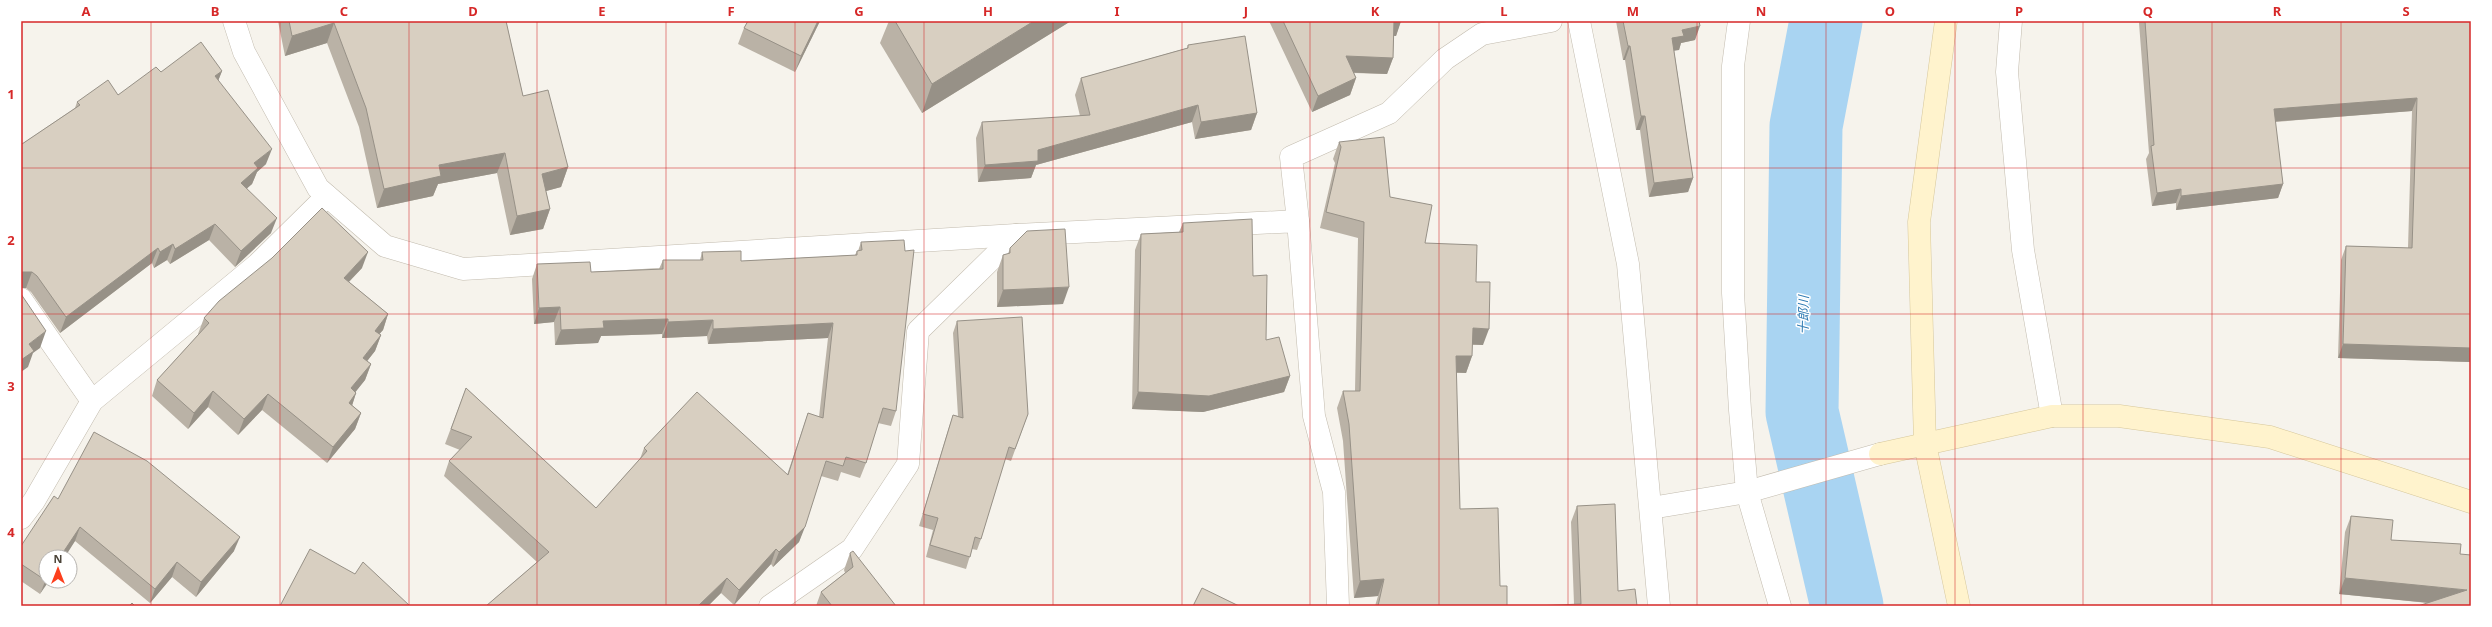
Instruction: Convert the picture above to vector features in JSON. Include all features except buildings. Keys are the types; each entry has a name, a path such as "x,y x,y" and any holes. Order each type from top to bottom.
{"street":[{"path":"234,21 244,52 318,188 385,246 463,269 1016,235 1298,221"},
{"path":"1338,606 1334,492 1314,416 1298,221 1291,157 1389,114 1445,59 1482,34 1551,21"},
{"path":"1579,21 1628,264 1659,606"},
{"path":"1739,21 1733,66 1733,293 1747,492 1780,606"},
{"path":"1946,21 1919,222 1925,444 1959,606"},
{"path":"2011,21 2007,72 2023,250 2052,416"},
{"path":"21,518 34,501 92,401 258,264 328,196"},
{"path":"770,606 852,549 878,510 908,464 918,331 1016,235"},
{"path":"21,299 92,401"},
{"path":"1651,508 1747,492 1880,454 2052,416 2119,416 2270,437 2471,502"}],"waterway":[{"name":"十郎川","path":"1826,21 1806,126 1802,412 1847,606"}]}
